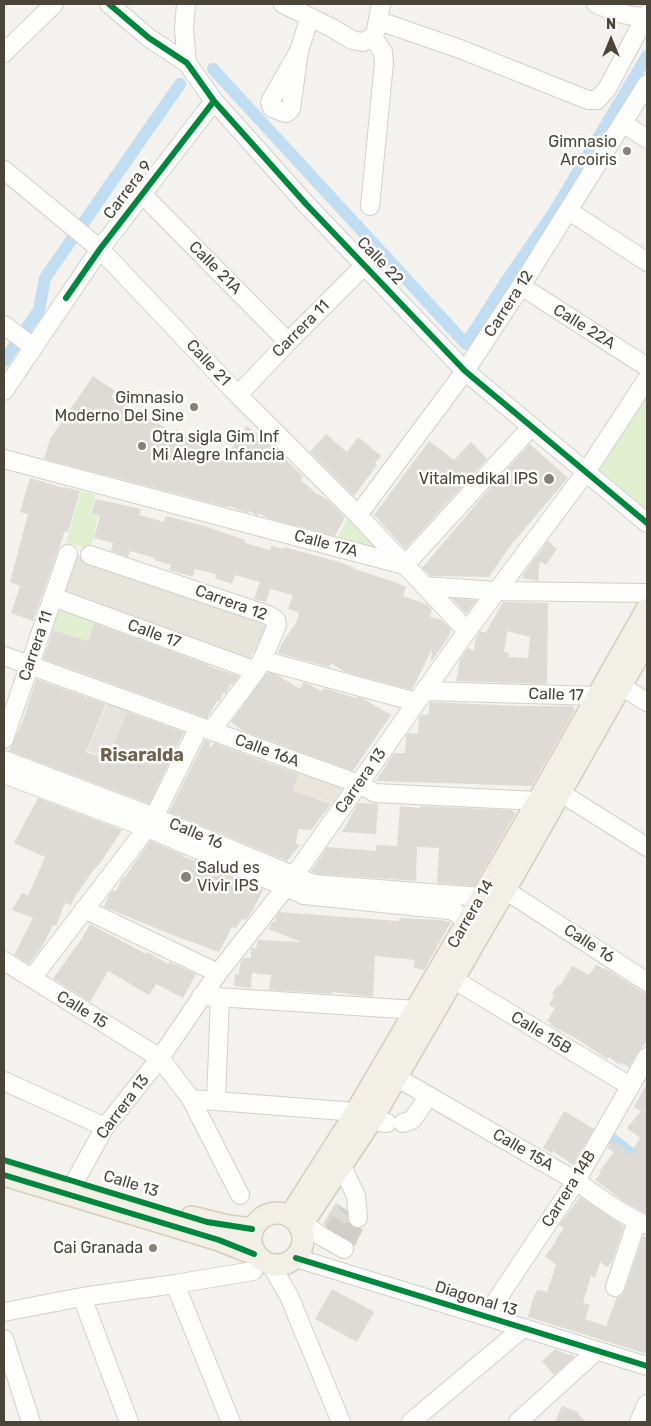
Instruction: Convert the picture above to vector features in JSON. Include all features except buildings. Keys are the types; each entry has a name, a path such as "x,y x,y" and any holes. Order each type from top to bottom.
{"main road":[{"name":"Carrera 14","path":"298,1222 379,1120 416,1010 647,609"},
{"name":"Carrera 14","path":"298,1222 379,1120 396,1077 561,793 647,640"},
{"name":"Calle 13","path":"4,1160 207,1222 252,1229"},
{"name":"Calle 13","path":"4,1175 219,1240 272,1262"},
{"path":"283,1213 298,1222 303,1235 301,1251 272,1262 250,1239 256,1222 268,1214 283,1213"}],"street":[{"path":"4,52 54,4"},
{"name":"Calle 22","path":"109,4 149,38 187,63 214,101 306,204 465,371 647,524"},
{"path":"186,4 184,30 187,63"},
{"path":"283,4 352,40 363,42 376,29"},
{"path":"370,206 384,63 383,52 376,29 381,4"},
{"path":"596,4 634,17 646,16"},
{"path":"376,29 460,49 588,100 597,100 607,89 646,16"},
{"path":"299,51 310,17"},
{"name":"Carrera 12","path":"358,515 465,371 569,211 647,84"},
{"name":"Carrera 9","path":"4,391 26,342 94,243 142,194 214,101"},
{"path":"623,123 647,139"},
{"name":"Calle 21","path":"4,170 94,243 238,395 358,515 405,565"},
{"name":"Calle 21A","path":"142,194 288,342"},
{"path":"569,211 647,262"},
{"name":"Carrera 11","path":"238,395 365,265"},
{"name":"Calle 22A","path":"521,286 647,367"},
{"path":"4,325 26,342"},
{"name":"Carrera 13","path":"75,1181 105,1127 160,1058 201,996 289,882 467,631 586,472 647,379"},
{"path":"467,631 405,565 531,427"},
{"name":"Calle 17A","path":"4,459 405,565"},
{"name":"Carrera 11","path":"4,739 68,554"},
{"name":"Carrera 12","path":"32,978 151,822 205,729 259,666 277,625 276,620 268,615 90,555"},
{"path":"424,586 497,591 647,593"},
{"name":"Calle 17","path":"53,597 259,666 421,697 597,696"},
{"name":"Calle 16A","path":"4,656 359,784 374,793 538,801"},
{"path":"621,686 647,702"},
{"name":"Calle 16","path":"4,760 289,882 304,895 449,910 457,912 463,918 465,926"},
{"name":"Calle 16","path":"4,774 151,822"},
{"path":"561,793 645,841"},
{"name":"Calle 16","path":"289,882 481,897"},
{"name":"Calle 16","path":"505,890 647,982"},
{"path":"84,909 218,973"},
{"name":"Calle 15","path":"4,961 160,1058 192,1098 240,1195"},
{"name":"Calle 15B","path":"453,979 630,1086"},
{"path":"201,996 416,1010"},
{"path":"216,1100 220,997"},
{"name":"Carrera 14B","path":"486,1316 576,1181 647,1057"},
{"name":"Calle 15A","path":"396,1077 576,1181 597,1197 642,1223"},
{"path":"4,1081 105,1127"},
{"path":"192,1098 379,1120 412,1120 429,1096"},
{"path":"342,1166 356,1196 353,1214"},
{"path":"298,1222 336,1241 341,1270"},
{"path":"615,1287 642,1223"},
{"path":"4,1312 82,1297 175,1284 272,1262 289,1296 341,1422"},
{"name":"Diagonal 13","path":"272,1262 341,1270 647,1366"},
{"path":"175,1284 231,1422"},
{"path":"82,1297 129,1422"},
{"path":"411,1422 523,1328"},
{"path":"4,1338 31,1422"},
{"path":"518,1422 596,1351"},
{"path":"638,1422 647,1404"}],"shaded area":[{"path":"75,554 272,621 248,661 60,593"},
{"path":"108,702 129,710 106,758 87,751"},
{"path":"301,770 344,786 334,804 293,790"}],"green space":[{"path":"647,389 647,514 593,465"},
{"path":"81,491 96,495 90,513 98,516 91,549 66,543"},
{"path":"348,518 383,553 335,542"},
{"path":"61,601 97,614 87,641 51,629"}],"waterway":[{"path":"213,69 466,344 554,212 647,56"},
{"path":"4,361 39,310 45,278 180,84"},
{"path":"612,1139 647,1166"}],"tunnel":[{"path":"330,1236 347,1211"},
{"path":"347,1242 358,1218"}],"cycle path":[{"path":"109,4 149,38 187,63 214,101 306,204 465,371 647,523"},
{"path":"66,298 100,249 214,101"},
{"path":"4,1160 207,1222 252,1229"},
{"path":"4,1175 219,1240 254,1254"},
{"path":"296,1258 647,1366"}],"place":[{"name":"Gimnasio Arcoiris","path":"627,151"},
{"name":"Gimnasio Moderno Del Sine","path":"194,407"},
{"name":"Otra sigla Gim Inf Mi Alegre Infancia","path":"142,446"},
{"name":"Vitalmedikal IPS","path":"549,479"},
{"name":"Salud es Vivir IPS","path":"186,877"},
{"name":"Cai Granada","path":"153,1248"}],"district":[{"name":"Risaralda","path":"142,756"}]}
